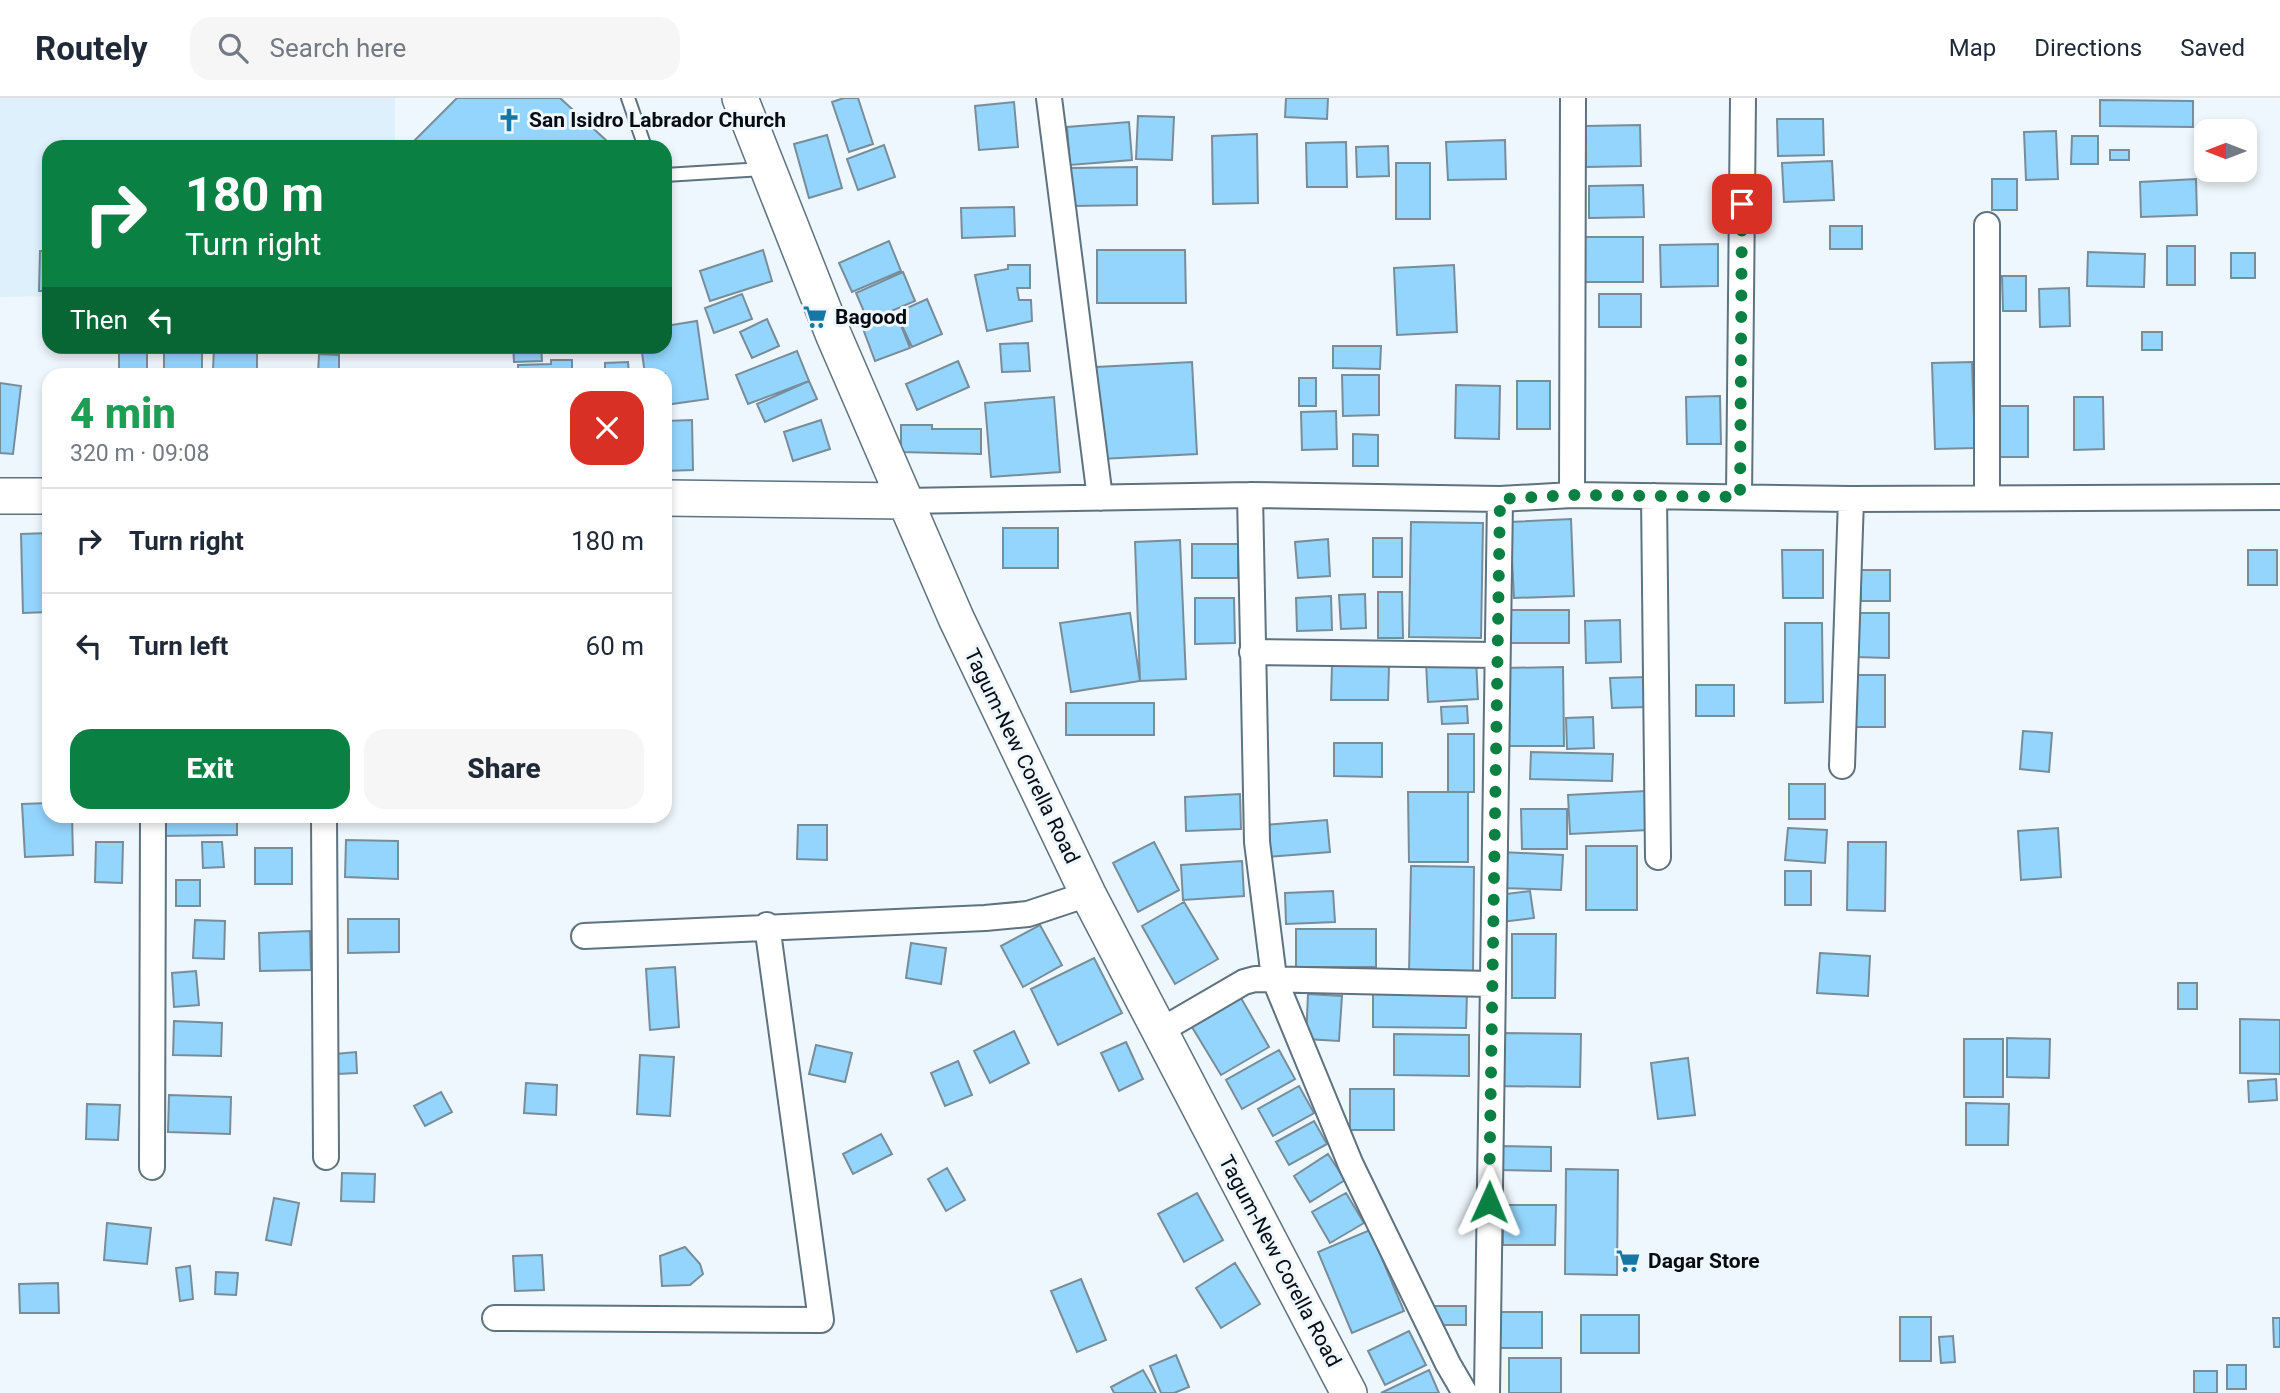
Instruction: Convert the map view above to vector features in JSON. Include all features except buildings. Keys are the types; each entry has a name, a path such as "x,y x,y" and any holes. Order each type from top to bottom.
{"main road":[{"name":"Tagum-New Corella Road","path":"740,98 767,169 956,618 1088,894 1349,1393"},
{"path":"0,496 42,496"},
{"path":"672,498 905,501"}],"street":[{"path":"1049,98 1100,498"},
{"path":"1572,495 1573,98"},
{"path":"1740,497 1744,98"},
{"path":"1987,225 1987,498"},
{"path":"1250,495 1257,842 1274,978 1351,1165 1448,1364 1465,1393"},
{"path":"905,501 1250,495 1500,499 1572,495 1851,499 2280,497"},
{"path":"1654,496 1658,857"},
{"path":"1487,1393 1500,499"},
{"path":"1842,766 1851,499"},
{"path":"1252,652 1497,655"},
{"path":"152,1167 153,823"},
{"path":"324,823 326,1157"},
{"path":"584,936 1028,914 1088,894"},
{"path":"495,1318 821,1320 767,925"},
{"path":"1160,1031 1244,982 1274,978 1491,984"}],"lane":[{"path":"628,98 643,140"},
{"path":"672,175 767,169"}],"shaded area":[{"path":"0,98 395,98 395,140 42,140 42,296 0,297"}],"place":[{"name":"San Isidro Labrador Church","path":"509,120"},
{"name":"Bagood","path":"815,317"},
{"name":"Dagar Store","path":"1628,1261"}],"route":[{"path":"1489,1202 1500,499 1572,495 1740,497 1742,204"}]}
